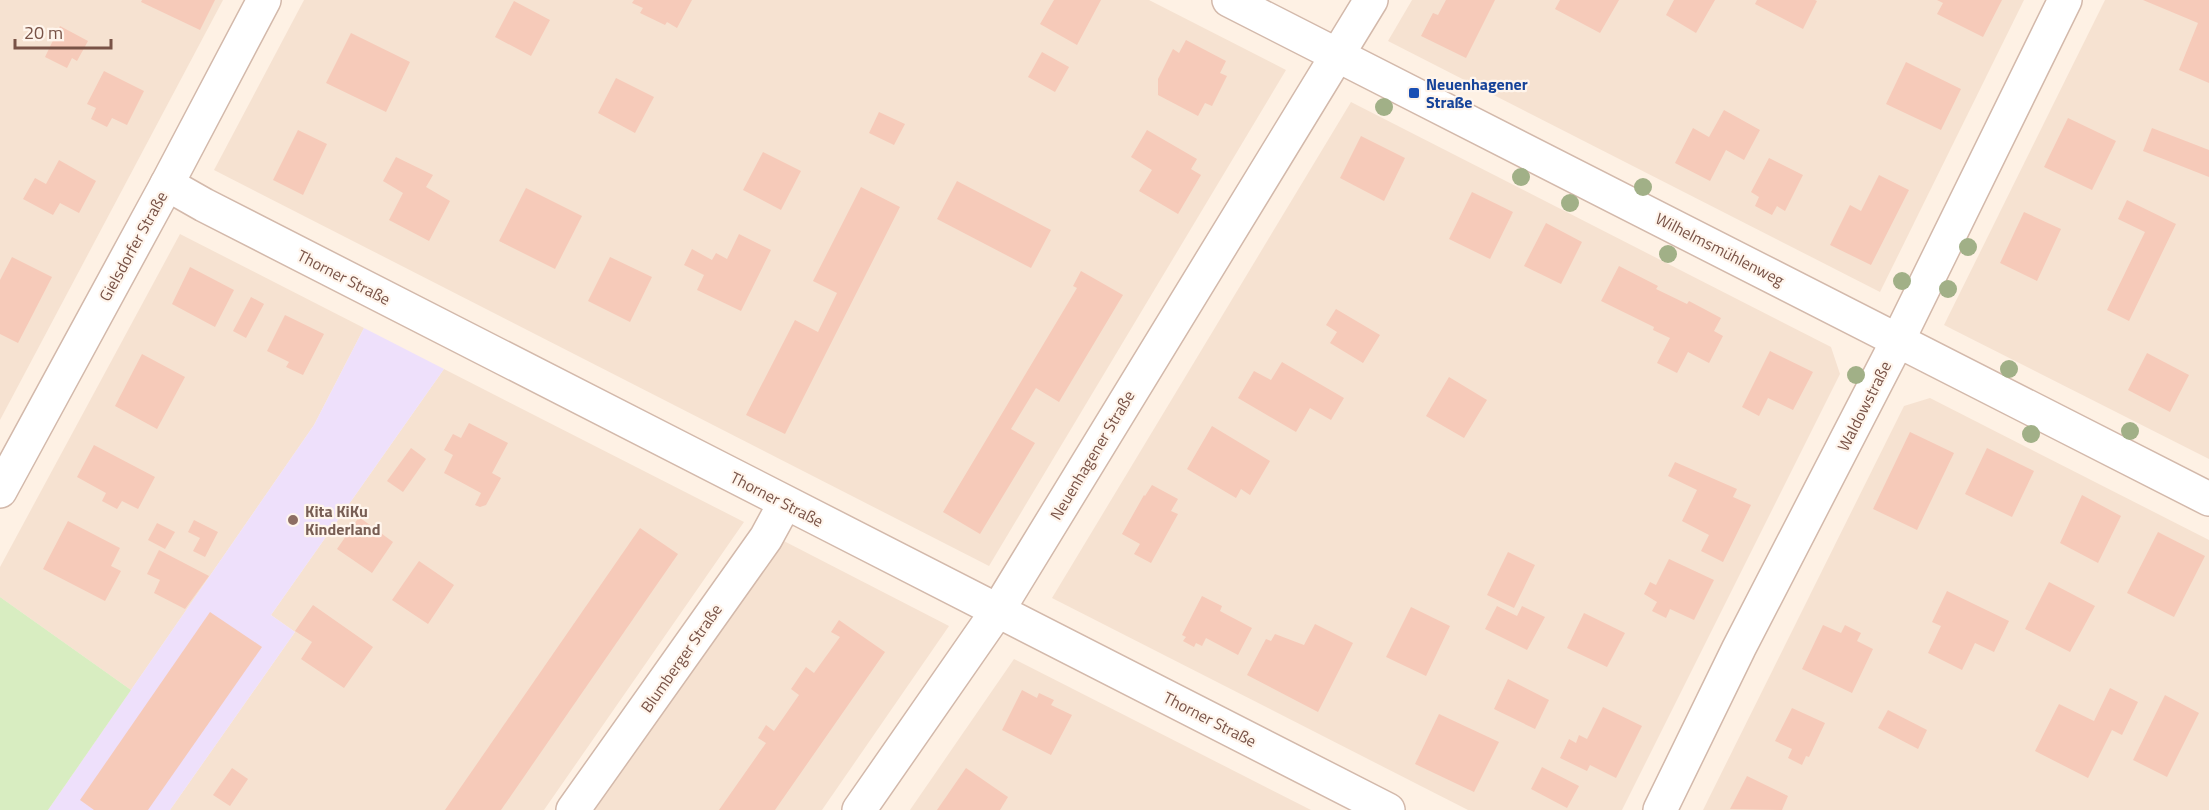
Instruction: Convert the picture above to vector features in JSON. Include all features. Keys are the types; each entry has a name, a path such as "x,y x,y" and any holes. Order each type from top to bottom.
{"street":[{"name":"Gielsdorfer Straße","path":"0,491 264,0"},
{"name":"Wilhelmsmühlenweg","path":"1229,0 2209,500"},
{"name":"Neuenhagener Straße","path":"860,810 998,610 1371,0"},
{"name":"Waldowstraße","path":"1660,810 1739,648 1898,340 2065,0"},
{"name":"Thorner Straße","path":"167,184 328,269 1388,810"},
{"name":"Blumberger Straße","path":"573,810 766,538 785,503"}],"shaded area":[{"path":"0,0 223,0 0,420"},
{"path":"304,0 1149,0 1286,70 989,566 214,170"},
{"path":"1412,0 2024,0 1880,292 1388,41"},
{"path":"2105,0 2209,0 2209,459 1944,325"},
{"path":"1351,102 1831,347 1840,374 1622,810 1468,810 1052,598"},
{"path":"180,234 364,328 314,425 131,690 0,597 0,567"},
{"name":"Kita KiKu Kinderland","path":"364,328 444,369 271,615 295,632 170,810 48,810 314,425"},
{"path":"444,369 744,522 544,810 170,810 295,632 271,615"},
{"path":"1930,398 2209,540 2209,810 1703,810 1904,406"},
{"path":"780,539 949,626 822,810 592,810"},
{"path":"1014,659 1311,810 910,810"}],"green space":[{"path":"0,597 131,690 48,810 0,810"}],"building":[{"path":"142,0 215,0 200,30 141,2"},
{"path":"634,0 692,0 677,28 667,22 665,25 640,13 643,8 632,3"},
{"path":"1054,0 1101,0 1077,45 1040,24"},
{"path":"1446,0 1495,0 1466,58 1421,36 1433,13 1438,15"},
{"path":"1560,0 1619,0 1600,33 1555,9"},
{"path":"1674,0 1715,0 1696,33 1666,15"},
{"path":"1757,0 1817,1 1803,29 1755,4"},
{"path":"1937,0 2002,0 1983,37 1937,14 1943,3"},
{"path":"2143,0 2209,0 2209,83 2179,70 2198,23"},
{"path":"514,1 550,20 531,56 495,37"},
{"path":"60,26 88,41 77,61 72,58 67,68 45,57"},
{"path":"351,33 410,62 386,112 326,83"},
{"path":"1186,40 1226,61 1220,73 1227,76 1212,106 1205,103 1198,116 1158,95 1158,79 1173,49 1179,53"},
{"path":"1042,52 1069,67 1055,92 1028,77"},
{"path":"1906,62 1961,89 1941,130 1886,104"},
{"path":"104,71 144,91 127,125 112,118 107,127 91,119 96,108 87,104"},
{"path":"616,78 654,97 635,133 598,113"},
{"path":"1724,110 1760,130 1744,160 1726,150 1710,181 1675,163 1693,128 1709,137"},
{"path":"879,112 905,124 894,145 869,133"},
{"path":"2068,118 2116,141 2092,190 2044,167"},
{"path":"2152,128 2209,150 2209,177 2143,151"},
{"path":"298,130 327,144 303,195 273,180"},
{"path":"1147,130 1197,159 1191,169 1201,175 1178,214 1139,191 1152,170 1131,157"},
{"path":"1361,136 1405,158 1384,201 1340,178"},
{"path":"763,152 801,171 781,210 743,190"},
{"path":"396,157 433,175 426,187 450,201 429,241 389,220 403,193 383,181"},
{"path":"1769,158 1803,175 1785,211 1777,206 1772,215 1755,206 1759,197 1751,192"},
{"path":"59,160 96,181 79,213 60,203 53,215 23,199 35,178 46,184"},
{"path":"1879,175 1909,190 1871,265 1830,245 1850,205 1861,211"},
{"path":"957,181 1051,230 1031,268 937,219"},
{"path":"861,187 900,207 785,434 746,415 795,320 818,332 837,293 813,281"},
{"path":"526,188 582,216 555,269 499,241"},
{"path":"1472,192 1513,212 1490,259 1449,239"},
{"path":"2127,200 2176,224 2129,321 2107,310 2145,232 2118,219"},
{"path":"2024,212 2061,229 2037,281 2000,263"},
{"path":"1546,223 1582,242 1561,284 1524,266"},
{"path":"739,234 771,250 741,311 697,290 704,275 684,265 692,249 712,260 716,253 727,259"},
{"path":"12,257 52,277 18,343 0,334 0,280"},
{"path":"610,257 652,277 630,322 588,301"},
{"path":"1619,266 1658,286 1656,289 1687,304 1689,301 1721,318 1714,331 1723,336 1709,363 1688,352 1677,373 1657,363 1670,338 1653,330 1654,327 1601,301"},
{"path":"190,267 234,290 215,327 172,304"},
{"path":"1081,271 1123,295 1059,402 1036,388 1011,429 1035,443 980,534 943,512 1077,288 1073,286"},
{"path":"251,297 264,304 246,338 233,331"},
{"path":"1336,309 1380,335 1363,363 1330,343 1337,332 1326,325"},
{"path":"285,315 324,334 303,375 286,367 289,362 267,351"},
{"path":"1770,351 1813,372 1793,410 1768,398 1759,416 1742,407"},
{"path":"2147,353 2189,375 2170,412 2128,390"},
{"path":"142,354 185,377 157,429 115,406"},
{"path":"1282,362 1344,398 1331,420 1310,408 1296,432 1238,398 1254,371 1271,380"},
{"path":"1449,377 1487,400 1464,438 1426,416"},
{"path":"469,423 508,443 492,473 501,478 486,505 480,507 475,505 481,493 444,473 453,455 444,450 453,434 461,438"},
{"path":"1212,426 1270,461 1250,495 1241,489 1236,498 1187,469"},
{"path":"1910,432 1954,453 1917,530 1873,509"},
{"path":"94,445 155,477 138,509 122,501 117,509 102,501 106,493 77,477"},
{"path":"411,448 426,459 403,492 387,481"},
{"path":"1987,448 2034,471 2012,517 1965,494"},
{"path":"1675,462 1737,489 1733,497 1751,505 1723,562 1701,551 1709,535 1682,521 1697,490 1668,476"},
{"path":"1152,485 1178,499 1171,511 1178,514 1151,563 1134,554 1140,544 1122,534"},
{"path":"2082,495 2121,516 2098,563 2060,543"},
{"path":"359,517 393,542 372,573 337,549"},
{"path":"194,520 218,532 205,557 193,551 200,538 188,532"},
{"path":"68,521 120,548 111,566 121,571 105,601 43,569"},
{"path":"157,523 175,532 165,549 148,540"},
{"path":"640,528 678,554 501,810 445,810"},
{"path":"2158,532 2205,556 2174,617 2127,593"},
{"path":"159,550 209,576 185,609 154,593 160,580 147,574"},
{"path":"1508,552 1535,565 1514,608 1487,595"},
{"path":"1669,559 1714,580 1694,620 1670,609 1666,618 1652,611 1657,602 1644,594 1650,582 1656,585"},
{"path":"419,561 454,585 428,624 392,600"},
{"path":"2049,582 2095,606 2070,652 2025,629"},
{"path":"1947,591 2009,621 1994,652 1975,643 1962,670 1928,653 1941,626 1932,622"},
{"path":"1202,596 1222,606 1220,611 1252,628 1238,655 1206,638 1202,646 1196,643 1194,647 1183,641 1186,637 1182,635"},
{"path":"313,605 373,647 344,688 301,659 312,642 295,631"},
{"path":"1497,606 1517,616 1522,606 1545,617 1527,650 1485,629"},
{"path":"1411,607 1450,626 1426,676 1386,657"},
{"path":"210,612 262,647 148,810 94,810 80,800"},
{"path":"1584,613 1625,633 1607,667 1567,648"},
{"path":"839,620 885,652 775,810 719,810 766,743 758,738 766,725 774,731 799,695 791,689 806,667 814,673 840,637 831,632"},
{"path":"1315,624 1353,643 1318,712 1247,675 1266,639 1271,641 1275,634 1304,645"},
{"path":"1823,625 1841,633 1845,625 1861,633 1857,641 1873,649 1852,693 1802,669"},
{"path":"1508,679 1549,700 1535,729 1494,709"},
{"path":"2110,688 2138,702 2122,735 2112,730 2088,778 2035,751 2059,704 2094,721"},
{"path":"1022,690 1037,698 1039,693 1054,700 1051,705 1072,715 1051,755 1002,730"},
{"path":"2165,695 2199,713 2167,777 2133,760"},
{"path":"1603,707 1642,726 1616,778 1590,765 1587,771 1560,758 1569,739 1576,743 1579,735 1587,739"},
{"path":"1792,708 1825,723 1809,757 1806,756 1802,765 1788,758 1792,749 1775,741"},
{"path":"1888,710 1927,730 1918,749 1878,728"},
{"path":"1439,714 1499,742 1474,792 1415,764"},
{"path":"1542,767 1579,786 1567,808 1531,789"},
{"path":"232,768 248,779 230,806 213,795"},
{"path":"966,768 1008,797 1000,810 937,810"},
{"path":"1747,776 1788,796 1782,810 1730,809"}],"place":[{"name":"Neuenhagener Straße","path":"1414,93"},
{"name":"Kita KiKu Kinderland","path":"293,520"}]}
